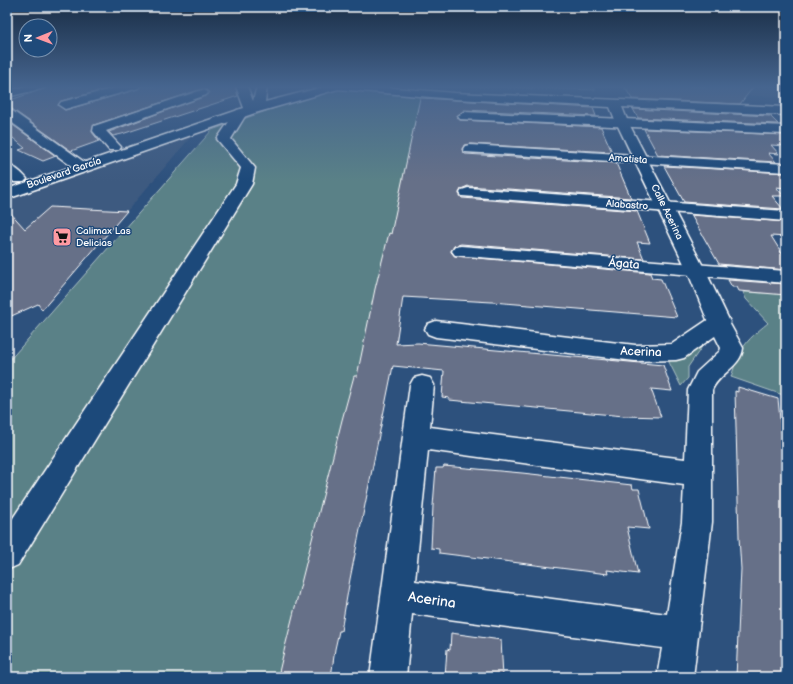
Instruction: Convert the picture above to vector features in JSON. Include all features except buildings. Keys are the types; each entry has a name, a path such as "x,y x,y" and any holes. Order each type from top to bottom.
{"street":[{"path":"14,118 78,163"},
{"path":"118,150 99,131 99,129 129,118"},
{"name":"Boulevard García","path":"13,181 78,163 208,118"},
{"path":"7,554 244,184 248,168 224,139 241,118"},
{"path":"515,118 786,130"},
{"name":"Calle Acerina","path":"620,118 696,270 719,322"},
{"name":"Amatista","path":"470,150 786,168"},
{"name":"Boulevard García","path":"7,194 78,163"},
{"path":"7,169 13,181"},
{"name":"Alabastro","path":"468,193 786,216"},
{"name":"Ágata","path":"461,251 786,277"},
{"path":"675,677 697,522 700,390 705,379 731,355 732,348 719,322"},
{"name":"Acerina","path":"436,329 635,353 658,354 676,352 719,322"},
{"name":"Acerina","path":"388,677 422,385"},
{"path":"417,437 699,474"},
{"name":"Acerina","path":"397,595 681,633"}],"shaded area":[{"path":"195,132 42,310 7,260 7,200"}],"green space":[{"path":"247,118 419,118 294,677 7,677 7,363 212,130"},
{"path":"743,292 786,294 786,396 731,377 737,359 748,341 768,323 746,299"},
{"path":"710,335 688,367 688,378 681,386 668,360 681,357"}],"place":[{"name":"Calimax Las Delicias","path":"62,237"}]}
